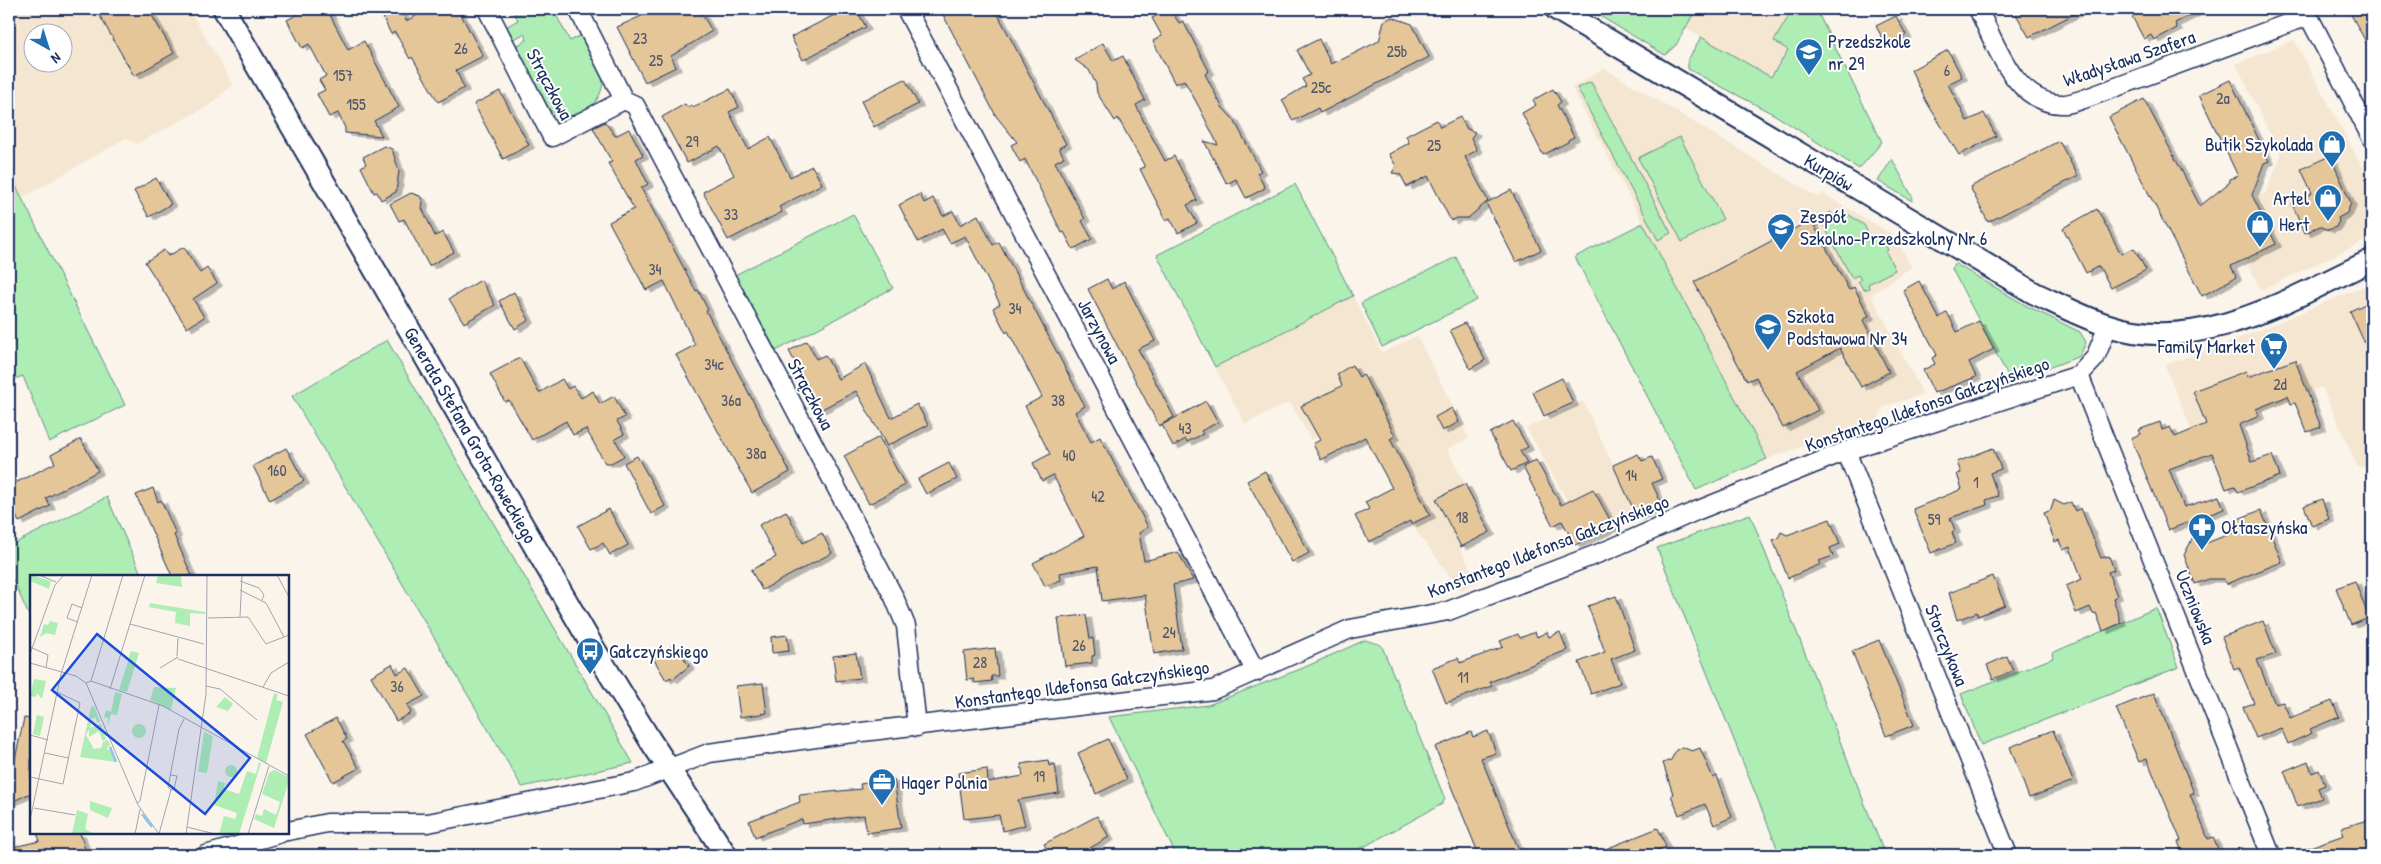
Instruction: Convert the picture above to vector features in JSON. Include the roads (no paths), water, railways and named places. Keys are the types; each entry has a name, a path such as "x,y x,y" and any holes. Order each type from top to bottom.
{"street":[{"name":"Generała Stefana Grota-Roweckiego","path":"224,9 549,570 668,768 726,855"},
{"name":"Strączkowa","path":"487,9 552,137 624,100"},
{"name":"Strączkowa","path":"578,9 624,100 635,105 894,597 906,626 916,727"},
{"name":"Jarzynowa","path":"906,9 1256,672"},
{"name":"Kurpiów","path":"1556,9 2034,292 2108,326 2139,333 2158,334 2200,331 2267,309 2372,260"},
{"name":"Władysława Szafera","path":"1978,9 2021,86 2037,99 2061,104 2084,99 2307,12"},
{"path":"2307,12 2372,139"},
{"name":"Konstantego Ildefonsa Gałczyńskiego","path":"289,831 327,823 428,823 634,782 709,753 1213,690 1350,629 1448,611 1610,549 1696,511 1846,451 2079,375 2095,358 2108,326"},
{"name":"Uczniowska","path":"2079,375 2271,855"},
{"name":"Storczykowa","path":"1846,451 2008,855"},
{"path":"206,855 278,834"}],"place":[{"name":"Przedszkole nr 29","path":"1809,76"},
{"name":"Butik Szykolada","path":"2332,168"},
{"name":"Artel","path":"2328,222"},
{"name":"Hert","path":"2260,248"},
{"name":"Zespół Szkolno-Przedszkolny Nr 6","path":"1781,251"},
{"name":"Szkoła Podstawowa Nr 34","path":"1768,351"},
{"name":"Family Market","path":"2274,370"},
{"name":"Ołtaszyńska","path":"2202,551"},
{"name":"Gałczyńskiego","path":"590,675"},
{"name":"Hager Polnia","path":"882,806"}]}
